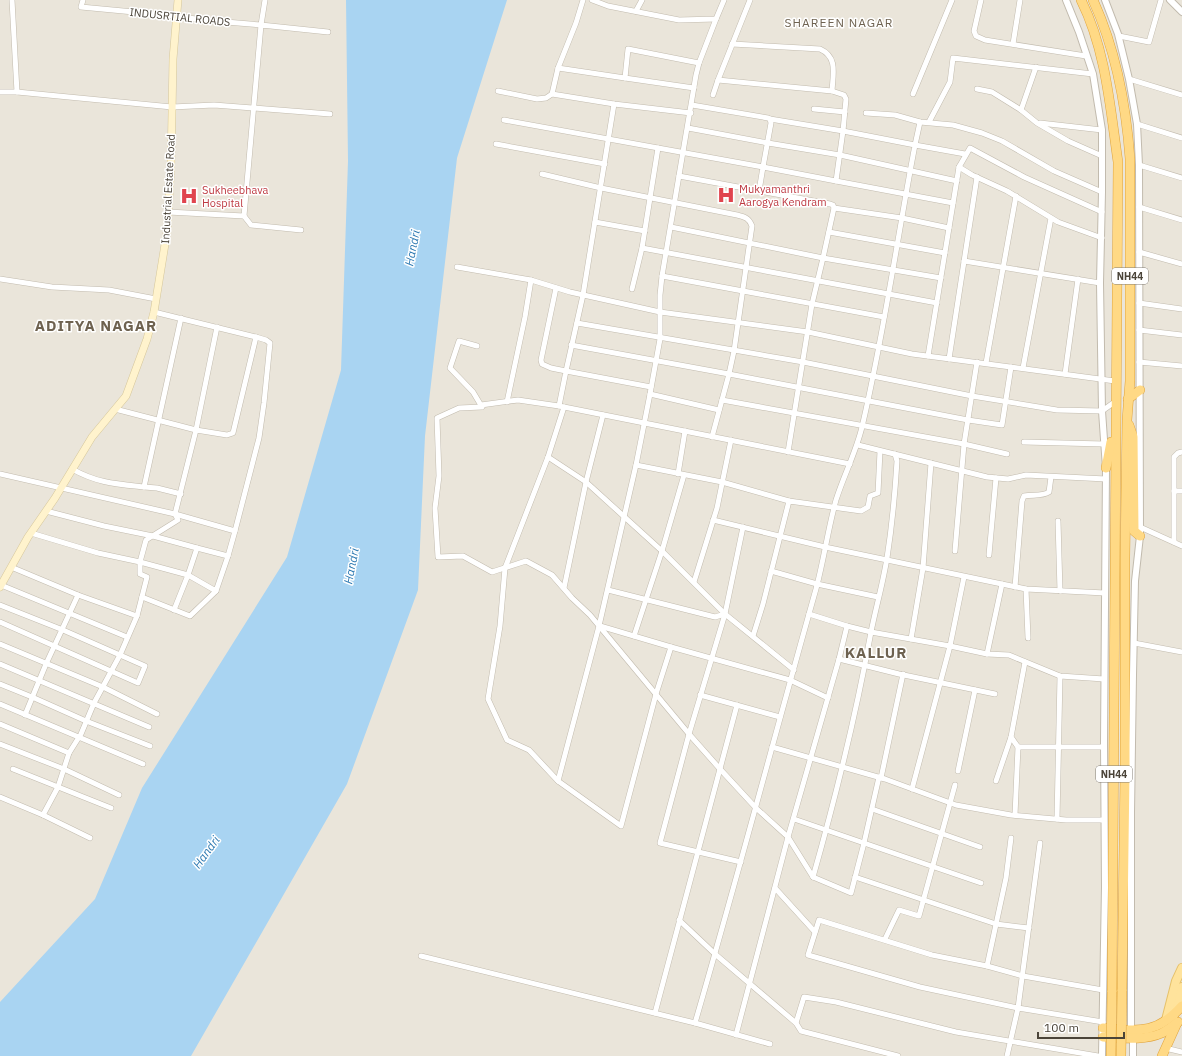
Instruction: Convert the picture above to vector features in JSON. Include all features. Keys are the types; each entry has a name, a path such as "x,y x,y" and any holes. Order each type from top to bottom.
{"highway":[{"name":"NH44","path":"1081,0 1088,14 1103,64 1118,162 1118,268 1115,381 1116,401 1108,991 1111,1056"},
{"name":"NH44","path":"1093,0 1118,72 1128,132 1130,159 1130,373 1127,420 1125,557 1125,772 1121,1056"},
{"path":"1128,399 1140,390"},
{"path":"1106,468 1115,419"},
{"path":"1127,420 1133,437 1134,531 1140,532"},
{"path":"1163,1052 1182,1006"},
{"path":"1102,1037 1132,1034 1176,1019"},
{"path":"1103,1025 1132,1034"}],"main road":[{"name":"Industrial Estate Road","path":"115,409 126,396 147,339 154,312 167,232 171,166 173,59 178,0"},
{"path":"0,586 31,533 62,487 92,437 115,409"},
{"path":"1176,1019 1176,981 1182,968"},
{"path":"1176,1019 1182,987"}],"street":[{"path":"12,0 17,92"},
{"name":"INDUSRTIAL ROADS","path":"83,0 81,7 328,32"},
{"path":"265,0 261,25 255,107 244,216 251,225 301,230"},
{"path":"552,94 558,68 583,0"},
{"path":"592,0 608,6 679,20 716,19"},
{"path":"636,11 642,0"},
{"path":"558,781 608,590 650,394 660,339 660,295 662,276 699,63 724,0"},
{"path":"713,95 750,0"},
{"path":"913,94 952,0"},
{"path":"981,0 974,31 976,36 985,40 1086,56"},
{"path":"1013,44 1020,0"},
{"path":"1066,0 1079,32 1092,74 1102,130 1102,238 1100,283 1102,411 1106,468 1104,820 1108,991 1103,1025 1102,1056"},
{"path":"1105,0 1119,36 1129,79 1137,124 1139,165 1140,532 1135,581 1131,813 1133,1056"},
{"path":"1119,36 1149,42 1161,0"},
{"path":"1170,0 1182,12"},
{"path":"732,44 820,49 828,52 832,60 832,91"},
{"path":"625,78 628,49 699,63"},
{"path":"929,122 950,82 953,58 1092,74"},
{"path":"1021,110 1036,67"},
{"path":"558,68 694,88"},
{"path":"1129,79 1182,95"},
{"path":"718,80 832,91 844,95 846,100 845,112 836,182"},
{"path":"977,88 992,92 1021,110 1037,123 1068,141 1102,156"},
{"path":"498,91 537,99 546,98 552,94 614,104 691,113"},
{"path":"0,92 17,92 172,107 214,105 330,114"},
{"path":"614,104 577,323 566,371 562,407 548,457 505,568 500,626 488,699 507,740 529,750 558,781 621,826 656,694 671,647"},
{"path":"692,105 965,154"},
{"path":"814,109 845,112"},
{"path":"866,113 895,115 920,122 953,125 982,133 1002,141 1054,171 1102,192"},
{"path":"759,191 768,143 771,123 770,119"},
{"path":"504,120 953,203"},
{"path":"695,1023 794,670 817,584 835,506 858,445 879,347 920,122"},
{"path":"1037,123 1102,130"},
{"path":"1137,124 1182,138"},
{"path":"688,128 840,155 957,180"},
{"path":"496,144 605,164"},
{"path":"632,289 642,248 658,148"},
{"path":"928,356 959,167 965,154 970,148 1024,177 1102,212"},
{"path":"1139,165 1182,178"},
{"path":"959,167 1016,196 1058,222 1102,238"},
{"path":"542,174 601,188 746,217 750,222 752,226 750,244 737,322 734,350 712,437"},
{"path":"679,176 830,204 833,205 834,208 902,218 949,228"},
{"path":"949,359 977,177"},
{"path":"986,364 1016,196"},
{"path":"1139,207 1182,220"},
{"path":"788,452 812,304 834,208"},
{"path":"168,212 244,216"},
{"path":"1023,368 1051,218"},
{"path":"595,222 645,231"},
{"path":"671,227 823,258 941,278"},
{"path":"829,232 945,253"},
{"path":"642,248 937,303"},
{"path":"1139,252 1182,264"},
{"path":"964,261 1100,283"},
{"path":"457,267 531,280 582,295 660,312 808,332 928,356 1115,381"},
{"path":"662,276 884,317"},
{"path":"0,279 52,287 109,290 156,299"},
{"path":"1065,374 1078,279"},
{"path":"507,402 525,317 531,280"},
{"path":"556,288 541,360 542,364 566,371 651,387"},
{"path":"1139,303 1182,309"},
{"path":"142,597 190,616 216,591 228,556 259,438 268,373 270,343 256,337 154,312"},
{"path":"144,487 181,318"},
{"path":"577,323 660,339 803,362 972,396 1057,410 1102,411 1116,401"},
{"path":"43,814 58,787 69,753 83,732 94,703 120,655 137,616 147,577 140,574 140,562 146,540 178,520 175,514 196,430 217,327"},
{"path":"1139,330 1182,335"},
{"path":"115,409 196,430 227,435 233,433 256,337"},
{"path":"477,346 459,341 450,368 473,392 481,405"},
{"path":"571,345 729,374 867,402 1002,425 1011,367"},
{"path":"955,551 964,444 977,362"},
{"path":"1139,362 1182,366"},
{"path":"650,394 719,410"},
{"path":"850,464 562,407 518,400 481,405 482,407 459,408 437,418 439,476 435,508 438,557 463,556 492,572 526,561 552,575 599,626 720,769 756,808 788,837 814,878 851,893 880,777 903,674"},
{"path":"722,400 964,444 1007,454"},
{"path":"564,588 586,482 603,415"},
{"path":"634,636 662,552 681,474 684,431"},
{"path":"694,582 713,520 731,440"},
{"path":"1024,442 1104,444"},
{"path":"858,445 961,471 996,478 1008,479 1026,475 1106,479"},
{"path":"636,465 722,482 789,500 861,511 868,507 870,496 878,493 880,451"},
{"path":"1174,542 1174,457 1178,453 1182,452"},
{"path":"814,878 843,767 866,665 871,632 887,560 894,501 897,461 895,454"},
{"path":"548,457 586,482 694,582 725,614 794,670"},
{"path":"910,639 922,568 931,463"},
{"path":"72,469 88,478 107,483 157,488 181,494"},
{"path":"0,474 175,514 234,531"},
{"path":"1015,587 1022,501 1024,496 1045,495 1049,492 1051,477"},
{"path":"989,555 996,478"},
{"path":"1174,491 1182,492"},
{"path":"753,636 789,500"},
{"path":"46,511 228,556"},
{"path":"713,520 826,547 1015,587 1026,589 1105,593"},
{"path":"1058,521 1060,591"},
{"path":"741,862 660,843 700,695 725,614 743,527"},
{"path":"1140,532 1174,542 1182,546"},
{"path":"31,533 98,553 140,562 188,575 216,591"},
{"path":"174,610 197,548"},
{"path":"11,567 78,595 137,616"},
{"path":"771,571 817,584 878,598"},
{"path":"912,789 950,646 964,577"},
{"path":"987,654 1002,584"},
{"path":"0,586 127,637"},
{"path":"1026,589 1028,638"},
{"path":"608,590 715,616 725,614"},
{"path":"25,715 46,664 78,595"},
{"path":"0,605 145,666 138,683 0,622"},
{"path":"808,614 871,632 987,654 1009,655 1060,676 1104,679"},
{"path":"599,626 790,680 828,698"},
{"path":"736,1035 788,837 847,626"},
{"path":"1134,643 1182,651"},
{"path":"0,644 103,687 157,714"},
{"path":"839,659 995,694"},
{"path":"996,781 1011,738 1025,662"},
{"path":"0,664 149,727"},
{"path":"1057,819 1060,676"},
{"path":"0,684 86,721 150,746"},
{"path":"958,771 975,690"},
{"path":"700,695 780,717"},
{"path":"0,704 142,764"},
{"path":"655,1013 737,705"},
{"path":"0,724 69,753"},
{"path":"1011,738 1018,747 1015,815"},
{"path":"0,744 64,769 119,795"},
{"path":"772,747 880,777 951,803 1015,815 1057,819 1104,820"},
{"path":"1018,747 1104,747"},
{"path":"13,768 111,808"},
{"path":"885,940 899,910 919,916 955,785"},
{"path":"0,797 43,814 90,838"},
{"path":"872,809 980,847"},
{"path":"794,819 981,883"},
{"path":"987,966 1006,878 1011,838"},
{"path":"1007,1056 1018,1008 1023,976 1040,842"},
{"path":"855,876 996,924 1029,928"},
{"path":"775,888 815,932"},
{"path":"679,920 715,954 796,1023 800,1031 898,1056"},
{"path":"1103,1025 920,987 808,954 819,920 932,954 987,966 1023,976 1108,991"},
{"path":"421,956 695,1023 770,1044"},
{"path":"796,1023 804,997 836,1002 956,1032 1098,1056"},
{"path":"1163,1052 1182,1052"}],"shaded area":[{"path":"0,0 1182,0 1182,1056 0,1056"}],"water":[{"name":"Handri","path":"346,0 507,0 457,158 425,436 418,590 347,784 191,1056 0,1056 0,1002 95,899 142,788 287,557 341,370 348,161"}],"place":[{"name":"Mukyamanthri Aarogya Kendram","path":"726,195"},
{"name":"Sukheebhava Hospital","path":"189,196"}],"district":[{"name":"SHAREEN NAGAR","path":"839,22"},
{"name":"ADITYA NAGAR","path":"96,325"},
{"name":"KALLUR","path":"876,652"}]}
